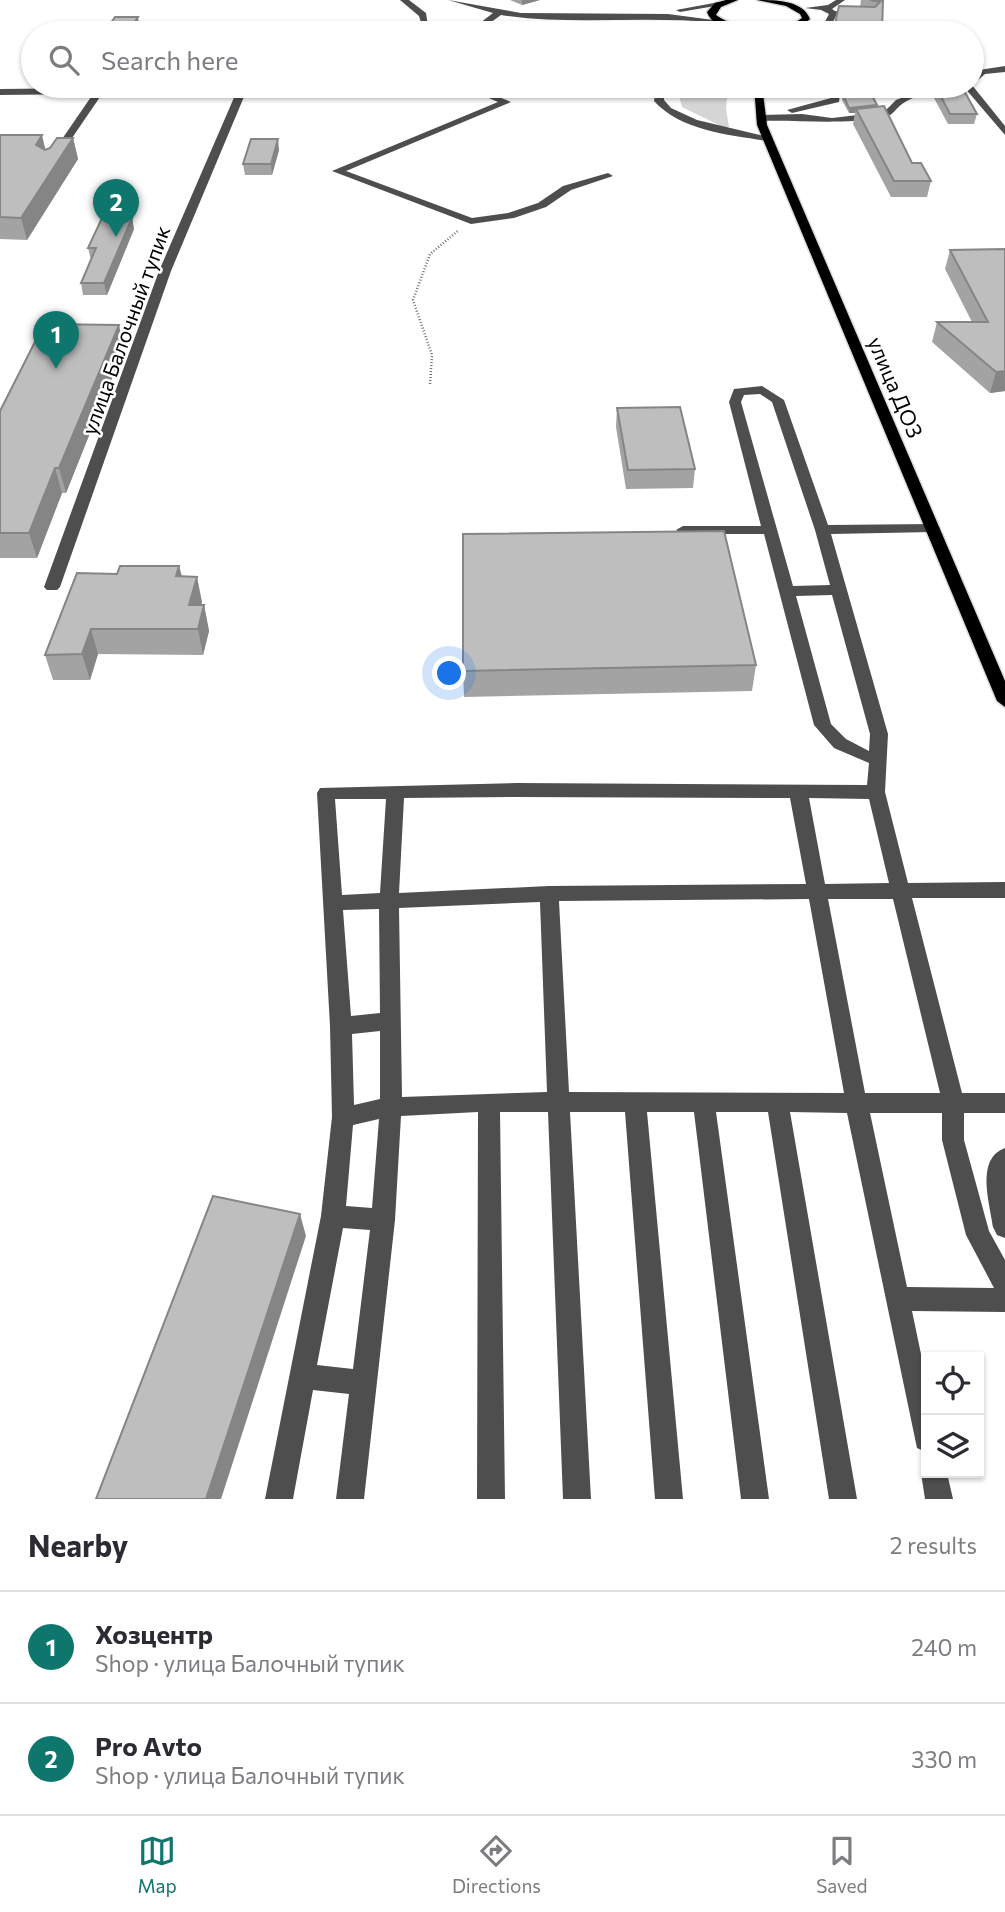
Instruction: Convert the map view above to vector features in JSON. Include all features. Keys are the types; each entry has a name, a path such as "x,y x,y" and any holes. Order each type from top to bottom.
{"main road":[{"path":"719,21 710,12 731,1 743,0"},
{"path":"761,0 809,8"},
{"name":"улица ДОЗ","path":"759,98 767,138 1005,701"}],"street":[{"path":"404,0 423,15 423,21"},
{"path":"452,0 498,13 537,16 645,16 684,21"},
{"path":"809,8 824,8 841,0"},
{"path":"619,21 731,1"},
{"path":"824,8 833,13 872,16"},
{"path":"490,21 498,13"},
{"path":"829,21 833,13"},
{"path":"984,72 1005,69"},
{"path":"0,92 21,92"},
{"path":"49,165 94,98"},
{"name":"улица Балочный тупик","path":"52,587 165,271 239,98"},
{"path":"496,98 506,102 337,171 471,221 510,216 541,205 567,188 608,176"},
{"path":"659,98 659,102 672,113 713,127 767,138"},
{"path":"761,116 836,98"},
{"path":"761,116 832,121 887,114 899,102 910,98"},
{"path":"980,98 1005,132"},
{"path":"876,759 845,750 823,725 735,402 739,393 747,390 762,390 778,400 822,530 879,734 876,792 953,1102 953,1140 978,1235 1005,1284"},
{"path":"822,530 933,528"},
{"path":"683,530 770,530"},
{"path":"788,591 839,590"},
{"path":"279,1499 333,1216 343,1117 341,1026 326,793 516,790 876,792"},
{"path":"798,790 856,1101 921,1417"},
{"path":"350,1499 383,1220 391,1107 388,900 396,793"},
{"path":"332,903 549,894 1005,890"},
{"path":"549,894 578,1499"},
{"path":"341,1026 391,1021"},
{"path":"343,1117 391,1107 489,1102 1005,1103"},
{"path":"489,1102 491,1499"},
{"path":"635,1102 669,1499"},
{"path":"704,1102 755,1499"},
{"path":"777,1102 843,1499"},
{"path":"1005,1158 998,1168 1005,1227"},
{"path":"333,1216 383,1220"},
{"path":"895,1299 1005,1300"},
{"path":"303,1376 363,1383"},
{"path":"934,1478 939,1499"}],"path":[{"path":"430,384 432,355 413,300 430,254 471,221"}],"shaded area":[{"path":"680,98 727,98 729,127 723,127 682,107"}],"building":[{"path":"870,0 883,0 882,21 836,21 839,6 875,7 880,2"},
{"path":"115,17 138,17 135,21 112,21"},
{"path":"844,98 873,98 877,105 849,108"},
{"path":"942,98 968,98 977,114 950,114"},
{"path":"884,106 912,163 921,163 931,181 894,181 856,109"},
{"path":"0,135 42,135 36,145 45,150 50,148 57,138 73,138 21,218 0,217"},
{"path":"251,139 278,139 271,164 243,164"},
{"path":"102,218 132,218 104,283 81,283 96,248 88,248"},
{"path":"1005,249 1005,371 996,372 937,322 988,322 950,250"},
{"path":"44,324 119,325 29,533 0,533 0,411"},
{"path":"680,407 695,469 628,470 617,408"},
{"path":"724,531 756,665 463,671 463,534"},
{"path":"120,566 179,566 176,576 197,577 189,605 204,605 198,629 91,629 82,654 45,655 77,573 117,574"},
{"path":"213,1196 300,1214 206,1499 96,1499"}],"place":[{"name":"Pro Аvto","path":"116,237"},
{"name":"Хозцентр","path":"56,369"}]}
